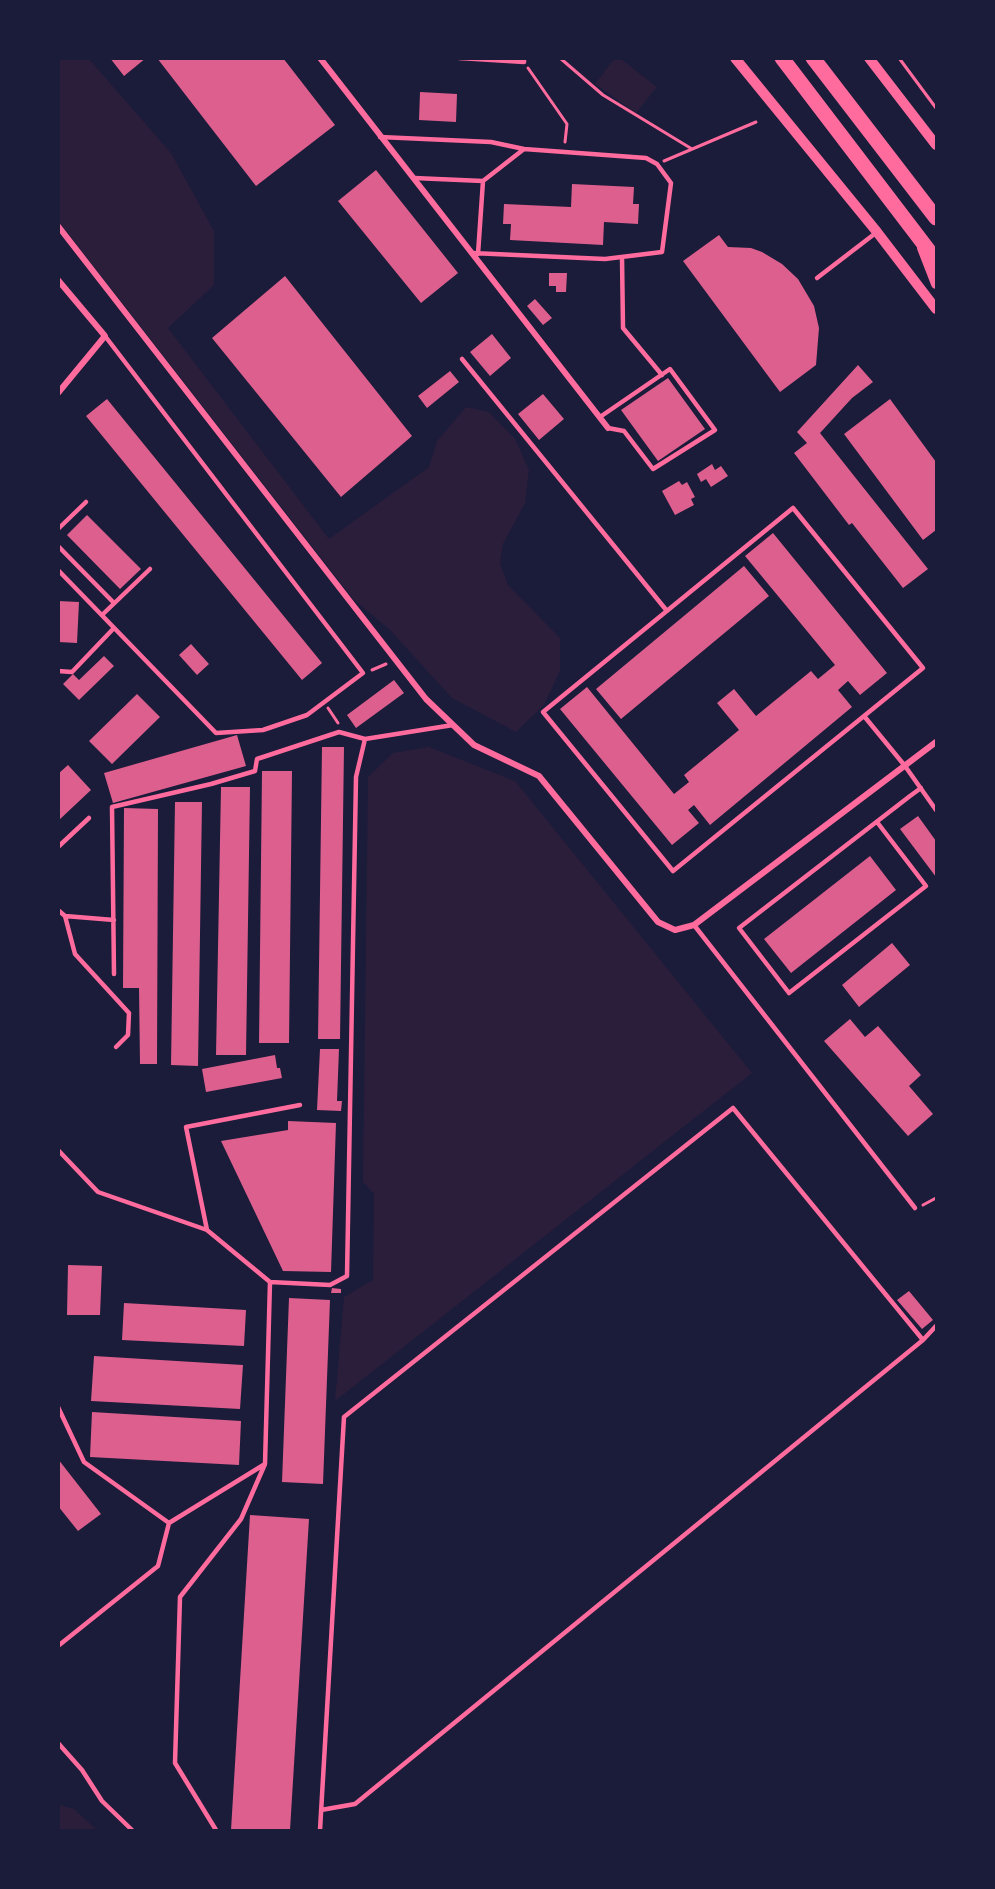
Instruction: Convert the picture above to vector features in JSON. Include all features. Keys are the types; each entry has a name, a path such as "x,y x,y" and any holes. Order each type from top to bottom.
{"main road":[{"path":"782,58 936,260"},
{"path":"813,58 936,218"}],"street":[{"path":"320,58 380,137 475,253 608,428"},
{"path":"735,58 877,232 936,309"},
{"path":"869,58 936,146"},
{"path":"58,226 426,699 474,745 539,776 658,922 675,930 694,926 936,742"},
{"path":"916,234 936,284"},
{"path":"58,280 105,336 58,393"}],"lane":[{"path":"459,58 524,60"},
{"path":"380,137 491,142 524,149 646,158 657,164 671,183 662,252 604,260 475,253 483,180"},
{"path":"414,178 483,180 524,149"},
{"path":"817,278 877,232"},
{"path":"622,257 623,328 662,375"},
{"path":"58,570 216,733 263,730 307,715 363,673 105,336"},
{"path":"462,358 667,611"},
{"path":"600,417 670,369 715,430 653,469 624,431 608,428"},
{"path":"58,529 86,502"},
{"path":"794,508 923,668 864,716 673,871 543,712 794,508"},
{"path":"58,546 114,603"},
{"path":"102,615 150,569"},
{"path":"58,671 72,672 114,628"},
{"path":"864,716 905,766 936,810"},
{"path":"114,974 112,807 211,784 255,771 257,759 339,732 365,739 453,725"},
{"path":"58,1149 98,1192 207,1230 270,1282 330,1285 347,1276 356,777 365,739"},
{"path":"877,822 926,886 789,993 739,928 921,788"},
{"path":"58,847 89,818"},
{"path":"58,910 65,916 75,954 129,1013 128,1035 116,1047"},
{"path":"65,916 114,920"},
{"path":"694,926 915,1208"},
{"path":"207,1230 186,1127 300,1105"},
{"path":"320,1830 344,1417 733,1108 922,1340"},
{"path":"216,1830 175,1763 180,1597 241,1519 265,1464 270,1282"},
{"path":"321,1810 355,1804 922,1340 936,1326"},
{"path":"58,1407 84,1462 169,1522"},
{"path":"58,1646 158,1566 169,1522 265,1464"},
{"path":"58,1743 82,1770 102,1801 132,1830"}],"path":[{"path":"560,58 603,95 692,149"},
{"path":"899,58 936,108"},
{"path":"524,60 567,124 563,152"},
{"path":"657,164 756,122"},
{"path":"363,673 396,660"},
{"path":"324,702 344,733"},
{"path":"915,1208 936,1198"}],"shaded area":[{"path":"59,59 89,59 171,153 214,231 214,285 168,328 329,539 429,467 437,441 466,407 489,412 515,439 529,470 525,503 503,544 500,564 508,585 560,638 560,671 544,705 516,732 452,698 389,629 354,600 59,222"},
{"path":"614,59 621,59 657,87 636,113 595,84"},
{"path":"429,747 515,781 752,1073 335,1401 344,1297 373,1280 374,1194 363,1182 368,777 393,753"},
{"path":"59,1805 74,1809 97,1830 59,1830"}],"building":[{"path":"110,58 146,58 124,76"},
{"path":"157,58 283,58 335,125 256,186"},
{"path":"420,92 457,94 456,122 419,120"},
{"path":"376,170 458,273 421,303 338,201"},
{"path":"572,184 634,187 633,204 639,204 638,224 604,222 603,245 510,240 511,224 503,224 504,204 571,207"},
{"path":"719,235 728,247 751,248 782,264 798,279 814,306 819,328 816,365 780,392 683,261"},
{"path":"549,273 567,273 566,292 556,292 556,286 549,286"},
{"path":"285,276 412,436 341,497 212,338"},
{"path":"535,299 552,318 543,325 527,306"},
{"path":"492,334 511,358 490,376 470,352"},
{"path":"858,365 873,382 852,398 820,433 928,569 903,588 852,523 849,525 794,453 807,443 797,432"},
{"path":"450,371 459,382 427,408 418,396"},
{"path":"668,378 705,429 658,461 621,410"},
{"path":"543,394 564,419 539,440 518,414"},
{"path":"107,399 322,663 302,680 86,416"},
{"path":"890,399 936,462 936,530 923,540 844,434"},
{"path":"712,464 715,470 721,466 728,476 711,487 706,479 701,482 697,474"},
{"path":"679,481 682,485 687,482 695,497 691,499 694,505 675,515 662,491"},
{"path":"87,515 141,569 120,589 67,535"},
{"path":"773,533 887,673 860,695 848,681 838,690 852,707 710,825 694,805 688,810 699,823 672,845 560,709 587,687 674,794 689,782 684,775 739,730 717,703 734,689 756,716 811,671 818,679 835,665 745,556"},
{"path":"744,566 769,596 621,719 596,689"},
{"path":"58,601 79,602 77,643 58,642"},
{"path":"191,644 209,664 197,675 179,655"},
{"path":"104,656 114,666 79,700 63,684 73,674 79,680"},
{"path":"394,680 404,693 356,728 347,715"},
{"path":"137,694 160,717 112,764 89,741"},
{"path":"237,735 246,766 113,803 104,773"},
{"path":"322,747 344,747 340,1039 318,1039"},
{"path":"68,765 91,790 58,821 58,774"},
{"path":"262,771 292,771 289,1043 259,1043"},
{"path":"221,787 250,787 246,1055 216,1055"},
{"path":"175,802 202,802 198,1066 171,1065"},
{"path":"124,808 158,809 157,1064 140,1064 139,988 123,988"},
{"path":"918,816 936,841 936,877 900,829"},
{"path":"870,856 896,890 791,973 764,939"},
{"path":"892,943 910,965 859,1007 842,985"},
{"path":"850,1019 865,1037 878,1026 921,1075 909,1086 933,1114 908,1136 824,1041"},
{"path":"320,1049 339,1049 337,1101 342,1101 341,1111 317,1110"},
{"path":"275,1055 277,1068 280,1068 282,1078 206,1092 202,1069"},
{"path":"288,1121 336,1123 331,1272 283,1271 221,1141 288,1130"},
{"path":"68,1265 102,1266 100,1315 67,1315"},
{"path":"332,1288 341,1289 341,1293 331,1293"},
{"path":"909,1291 933,1320 922,1329 897,1300"},
{"path":"289,1298 330,1300 323,1484 282,1482"},
{"path":"124,1303 246,1310 244,1346 122,1340"},
{"path":"94,1356 243,1365 240,1409 91,1401"},
{"path":"92,1412 241,1421 239,1465 90,1457"},
{"path":"58,1459 101,1514 78,1531 58,1506"},
{"path":"250,1515 309,1519 290,1830 231,1830"}]}
